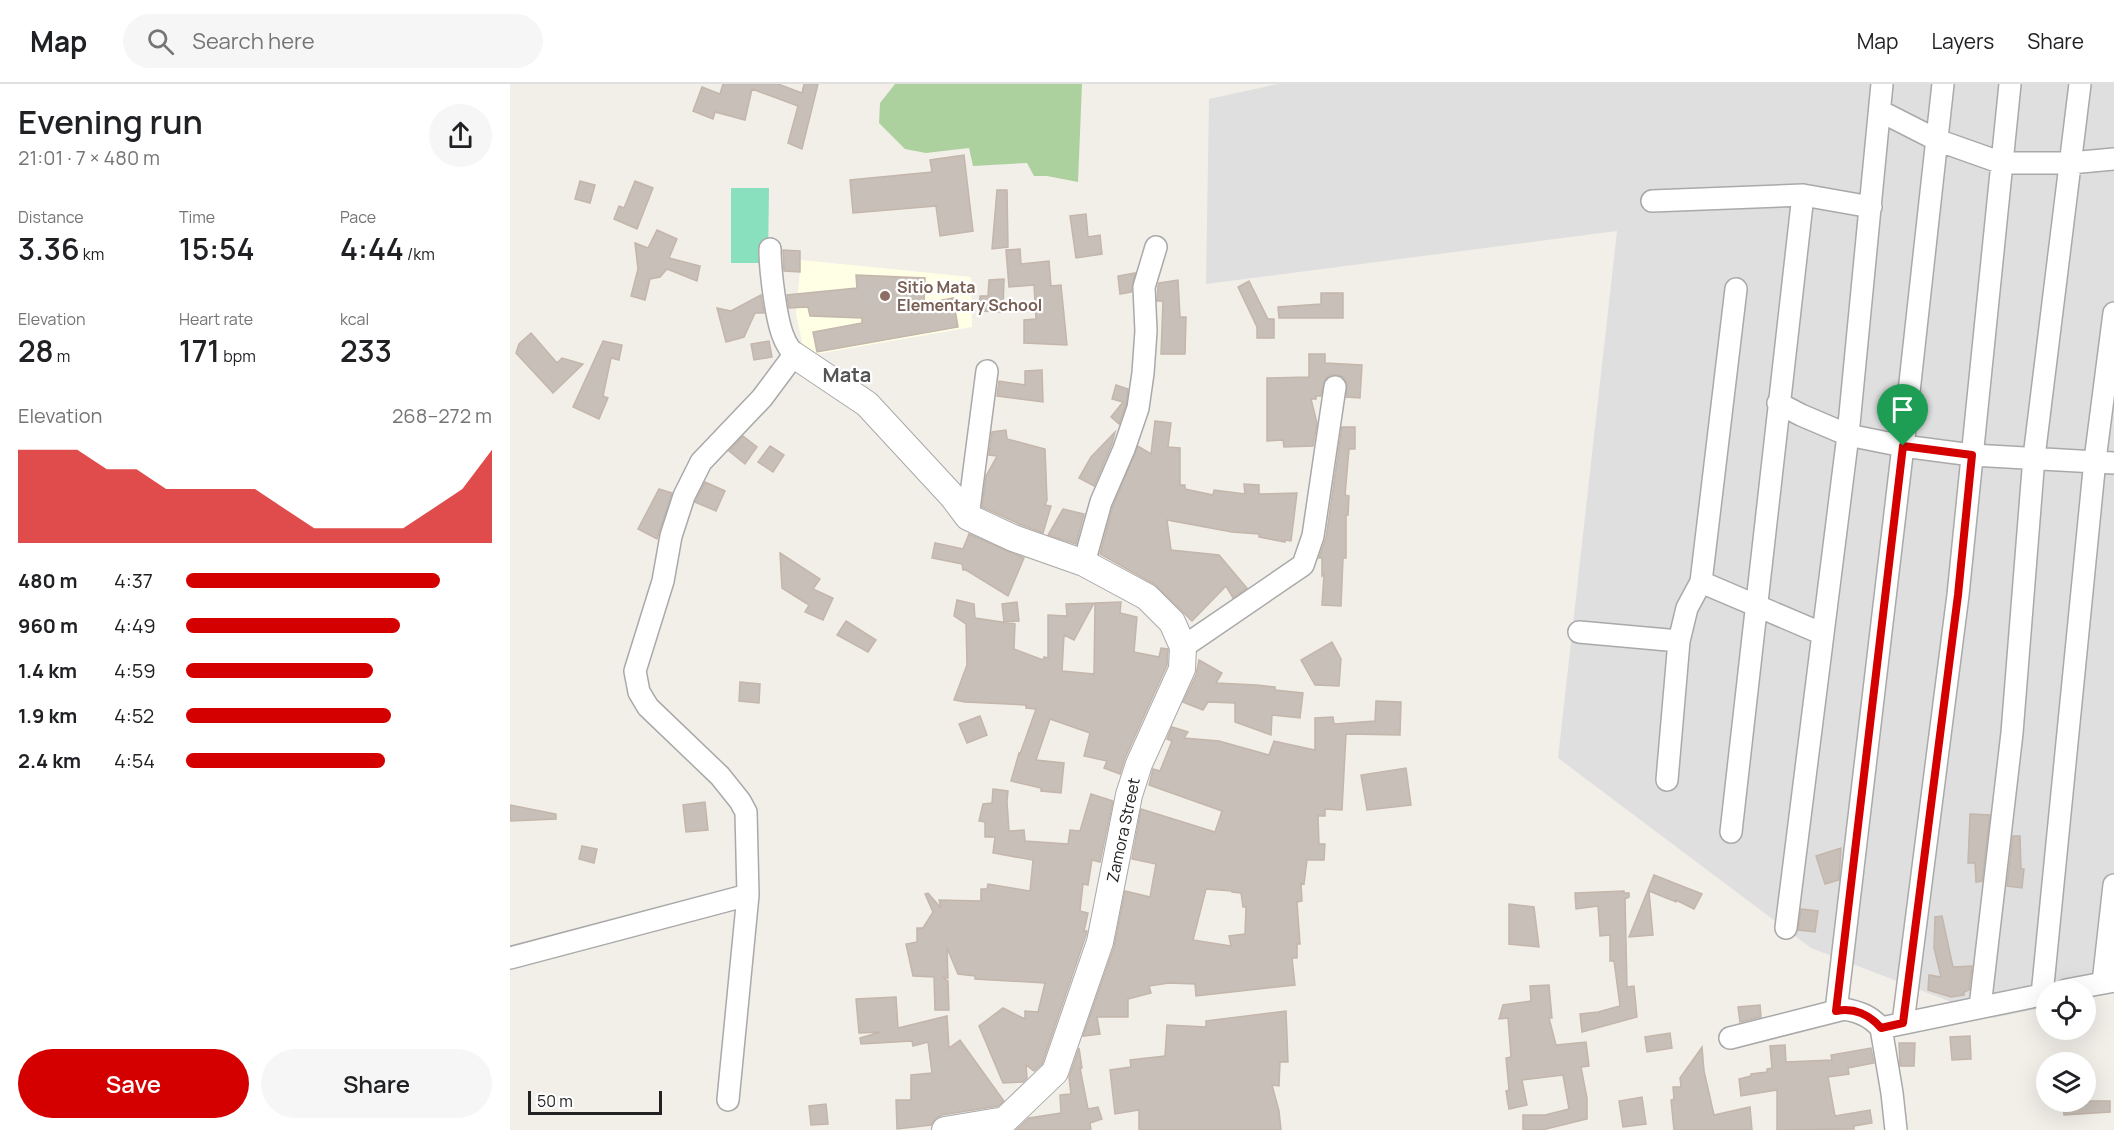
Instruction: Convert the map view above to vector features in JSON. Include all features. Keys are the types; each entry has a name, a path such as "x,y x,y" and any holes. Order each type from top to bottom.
{"street":[{"path":"1786,928 1848,435 1882,84"},
{"path":"1836,1011 1943,84"},
{"path":"1903,1023 1958,595 2010,84"},
{"path":"1980,1007 2012,733 2034,457 2080,84"},
{"path":"1880,111 1937,141 2002,163 2070,163 2114,159"},
{"path":"1652,201 1803,195 1871,207"},
{"path":"1731,832 1803,195"},
{"path":"1084,563 1101,502 1124,449 1138,408 1146,331 1144,287 1156,247"},
{"path":"770,249 770,266 779,323 783,338 794,355 867,404 953,497 968,517 1013,538 1084,563 1147,597 1172,622 1183,647 1303,565 1313,536 1335,387"},
{"path":"1666,780 1679,641 1687,608 1701,582 1736,289"},
{"path":"2046,980 2104,461 2114,313"},
{"path":"728,1100 748,895 746,812 720,776 648,707 639,692 635,671 663,581 671,536 684,496 701,462 762,398 794,355"},
{"path":"968,517 987,371"},
{"path":"1778,403 1848,435 1903,446 1972,455 2104,461"},
{"path":"1701,582 1823,634"},
{"path":"1580,632 1679,641"},
{"name":"Zamora Street","path":"945,1130 1005,1120 1055,1072 1100,942 1129,795 1139,764 1182,669 1183,647"},
{"path":"2108,982 2114,885"},
{"path":"510,958 748,895"},
{"path":"1881,1028 2036,996"},
{"path":"1730,1038 1844,1009 1873,1019 1881,1028 1896,1130"}],"shaded area":[{"path":"1278,84 2114,84 2114,992 2096,996 2096,980 2036,980 2036,1009 1993,1018 1811,948 1558,758 1617,231 1206,284 1209,99"},
{"name":"Sitio Mata Elementary School","path":"801,260 971,277 972,327 805,356 796,314"}],"green space":[{"path":"895,84 1082,84 1078,182 1034,176 1027,163 973,166 969,148 926,153 905,149 879,123 880,103"},
{"path":"731,188 769,188 768,263 731,263"}],"building":[{"path":"723,84 778,84 802,93 804,84 818,84 802,149 788,143 798,106 752,89 745,120 715,112 713,119 693,111 702,87 720,94"},
{"path":"964,155 973,231 940,236 936,206 853,213 850,180 932,172 930,160"},
{"path":"580,181 595,185 590,203 575,199"},
{"path":"635,181 653,188 637,229 614,219 619,206 624,208"},
{"path":"997,190 1007,190 1008,247 992,249"},
{"path":"1086,214 1088,237 1100,235 1102,254 1076,258 1070,216"},
{"path":"657,230 677,239 669,258 700,266 697,281 667,269 660,277 650,279 645,300 631,296 638,269 635,243 648,248"},
{"path":"1020,249 1021,264 1049,261 1051,286 1061,285 1067,345 1024,343 1024,320 1036,319 1034,285 1009,287 1006,250"},
{"path":"783,250 800,251 800,272 784,271"},
{"path":"1135,273 1131,292 1120,294 1118,276"},
{"path":"856,275 925,278 924,304 953,298 958,327 817,352 813,332 862,323 862,318 810,316 808,307 789,308 787,295 857,288"},
{"path":"1004,279 1003,312 979,311 980,296 988,296 989,280"},
{"path":"1178,280 1180,317 1186,317 1185,354 1161,354 1163,301 1157,301 1158,286 1159,283"},
{"path":"1249,281 1268,319 1274,319 1274,338 1257,338 1257,327 1238,287"},
{"path":"1321,293 1343,293 1343,318 1279,318 1278,307 1321,304"},
{"path":"761,295 764,313 755,313 744,337 726,342 717,308 731,311"},
{"path":"531,333 557,363 562,358 583,364 553,393 516,353 519,344"},
{"path":"603,341 622,345 619,360 611,358 603,396 608,398 599,419 573,407"},
{"path":"769,341 772,357 754,360 751,344"},
{"path":"1309,354 1325,354 1325,363 1362,365 1360,398 1346,397 1347,383 1343,377 1330,375 1325,380 1321,396 1311,399 1317,423 1313,446 1284,447 1283,440 1267,441 1267,378 1309,377"},
{"path":"1042,370 1043,402 997,396 999,381 1025,385 1025,371"},
{"path":"1116,385 1128,389 1126,405 1119,424 1111,417 1123,402 1112,399"},
{"path":"1155,421 1171,423 1168,447 1180,448 1180,485 1185,485 1185,489 1213,495 1214,490 1245,494 1244,484 1259,485 1259,494 1297,493 1291,541 1285,540 1285,542 1259,537 1259,534 1232,532 1167,520 1171,550 1219,555 1247,588 1233,598 1226,586 1192,621 1154,584 1100,554 1113,506 1138,446 1151,454"},
{"path":"1342,427 1355,427 1355,449 1349,449 1345,495 1349,496 1348,515 1346,515 1346,558 1343,558 1341,606 1322,605 1324,574 1322,576 1322,558 1319,558 1326,538"},
{"path":"1006,430 1007,439 1045,449 1047,500 1045,505 1051,506 1043,533 982,507 986,476 997,456 989,455 992,432"},
{"path":"1115,432 1094,486 1079,478 1091,457"},
{"path":"743,436 757,447 745,464 729,451"},
{"path":"770,446 784,455 773,472 758,462"},
{"path":"705,482 725,491 716,511 695,502"},
{"path":"659,489 672,493 657,539 638,529"},
{"path":"1063,509 1084,514 1076,544 1048,535"},
{"path":"969,534 1024,558 1008,596 963,570 962,564 932,558 935,543 963,549"},
{"path":"780,553 820,579 813,589 833,598 823,620 805,612 809,605 782,588"},
{"path":"957,600 974,604 975,618 1015,624 1014,649 1043,660 1044,657 1048,658 1048,615 1067,616 1066,604 1094,603 1074,640 1064,635 1062,671 1094,674 1095,603 1121,602 1120,613 1137,617 1134,652 1159,657 1161,648 1168,649 1167,665 1120,774 1104,768 1107,761 1084,756 1090,733 1050,719 1036,760 1064,763 1061,793 1041,791 1041,788 1011,781 1036,709 1026,708 1026,705 954,700 967,665 966,624 954,616"},
{"path":"1017,602 1019,621 1004,622 1002,604"},
{"path":"846,621 876,640 868,652 837,635"},
{"path":"1332,642 1341,659 1339,686 1315,685 1301,660"},
{"path":"1199,660 1222,673 1216,683 1275,687 1275,690 1303,693 1300,718 1272,715 1271,735 1235,722 1235,703 1208,702 1203,710 1183,702 1196,675"},
{"path":"740,682 760,684 759,703 739,701"},
{"path":"1376,701 1401,702 1400,735 1346,734 1342,810 1325,809 1325,816 1318,816 1319,844 1325,844 1324,860 1307,860 1304,884 1301,883 1302,901 1297,902 1300,944 1297,944 1297,958 1292,958 1295,985 1196,996 1195,984 1169,983 1149,986 1151,993 1128,999 1128,1017 1097,1017 1100,1034 1083,1036 1114,947 1125,891 1150,897 1156,864 1132,859 1141,809 1215,832 1222,811 1149,785 1153,769 1160,771 1172,741 1167,739 1172,727 1188,732 1184,738 1219,741 1269,755 1274,741 1315,750 1315,718 1333,717 1334,724 1375,721","holes":["1206,889 1241,893 1243,907 1246,907 1245,934 1229,936 1231,946 1193,940"]},
{"path":"980,716 987,735 967,743 959,724"},
{"path":"1406,768 1411,805 1367,810 1361,775"},
{"path":"993,789 1008,791 1009,831 1024,830 1025,841 1068,844 1070,830 1080,831 1091,794 1113,801 1100,862 1092,860 1088,885 1083,884 1080,911 1088,913 1084,931 1087,931 1085,938 1042,1064 1034,1071 1026,1065 1027,1078 1023,1082 1003,1083 979,1026 1003,1008 1025,1019 1025,1011 1038,1012 1045,983 975,979 975,976 958,974 947,948 948,978 942,977 948,981 949,1010 935,1010 934,977 913,976 906,944 917,942 917,928 923,928 933,912 925,894 928,893 941,908 939,900 981,901 981,889 987,889 988,884 1030,891 1033,860 993,853 995,837 985,837 985,822 979,821 983,804 992,803"},
{"path":"705,802 708,830 686,832 683,805"},
{"path":"510,805 556,814 556,819 510,821"},
{"path":"1970,814 1990,815 1982,881 1976,882 1975,863 1968,863"},
{"path":"2013,836 2020,836 2021,869 2024,869 2022,888 2007,886"},
{"path":"582,846 597,849 594,863 579,859"},
{"path":"1841,848 1839,880 1825,884 1816,856"},
{"path":"1654,875 1702,894 1694,909 1649,891 1653,935 1629,937"},
{"path":"1624,891 1624,893 1629,893 1629,897 1625,899 1627,987 1634,986 1637,1017 1582,1032 1580,1014 1620,1006 1614,961 1610,961 1610,935 1600,936 1598,906 1576,909 1575,893"},
{"path":"1509,904 1534,907 1539,947 1509,944"},
{"path":"1801,909 1818,911 1815,932 1798,930"},
{"path":"1942,916 1953,967 1972,966 1969,990 1964,992 1964,995 1951,997 1928,990 1929,975 1941,977 1934,948 1935,917"},
{"path":"1549,985 1552,1018 1549,1018 1556,1045 1586,1042 1589,1066 1581,1067 1587,1098 1587,1119 1542,1130 1523,1130 1523,1115 1545,1115 1569,1109 1563,1075 1522,1080 1527,1105 1509,1109 1506,1091 1509,1090 1506,1058 1511,1057 1508,1018 1499,1019 1503,1005 1531,1001 1530,986"},
{"path":"896,997 898,1028 947,1016 949,1048 960,1040 1004,1101 998,1106 942,1115 931,1125 897,1129 896,1100 911,1100 911,1075 932,1073 928,1042 913,1046 912,1041 861,1044 860,1038 881,1032 859,1033 856,999"},
{"path":"1760,1005 1761,1017 1740,1022 1738,1007"},
{"path":"1286,1011 1288,1062 1280,1062 1279,1086 1272,1085 1281,1130 1139,1130 1139,1110 1115,1114 1110,1070 1131,1067 1130,1060 1165,1056 1167,1025 1206,1027 1206,1021"},
{"path":"1670,1033 1672,1048 1647,1052 1645,1037"},
{"path":"1970,1036 1971,1059 1952,1060 1950,1037"},
{"path":"1899,1043 1915,1043 1914,1066 1900,1066"},
{"path":"1785,1045 1786,1062 1832,1060 1831,1055 1871,1048 1874,1063 1848,1068 1849,1074 1828,1077 1835,1116 1870,1110 1872,1123 1854,1126 1854,1129 1777,1130 1777,1090 1741,1096 1739,1079 1751,1076 1751,1074 1767,1072 1767,1069 1772,1068 1770,1046"},
{"path":"1702,1047 1704,1071 1714,1115 1750,1107 1752,1130 1674,1130 1671,1100 1674,1099 1673,1087 1681,1087 1680,1078"},
{"path":"1079,1048 1082,1068 1080,1068 1088,1109 1098,1107 1102,1119 1090,1123 1091,1130 1016,1130 1029,1118 1061,1113 1060,1095 1071,1094 1069,1077"},
{"path":"1642,1097 1646,1124 1623,1127 1619,1101"},
{"path":"2096,1101 2110,1101 2110,1112 2064,1115 2064,1112 2096,1112"},
{"path":"826,1104 828,1124 811,1125 809,1106"}],"place":[{"name":"Sitio Mata Elementary School","path":"885,296"}],"district":[{"name":"Mata","path":"847,374"}],"route":[{"path":"1903,446 1972,455 1958,595 1903,1023 1881,1028 1873,1019 1858,1012 1844,1009 1836,1011 1903,446"}]}
